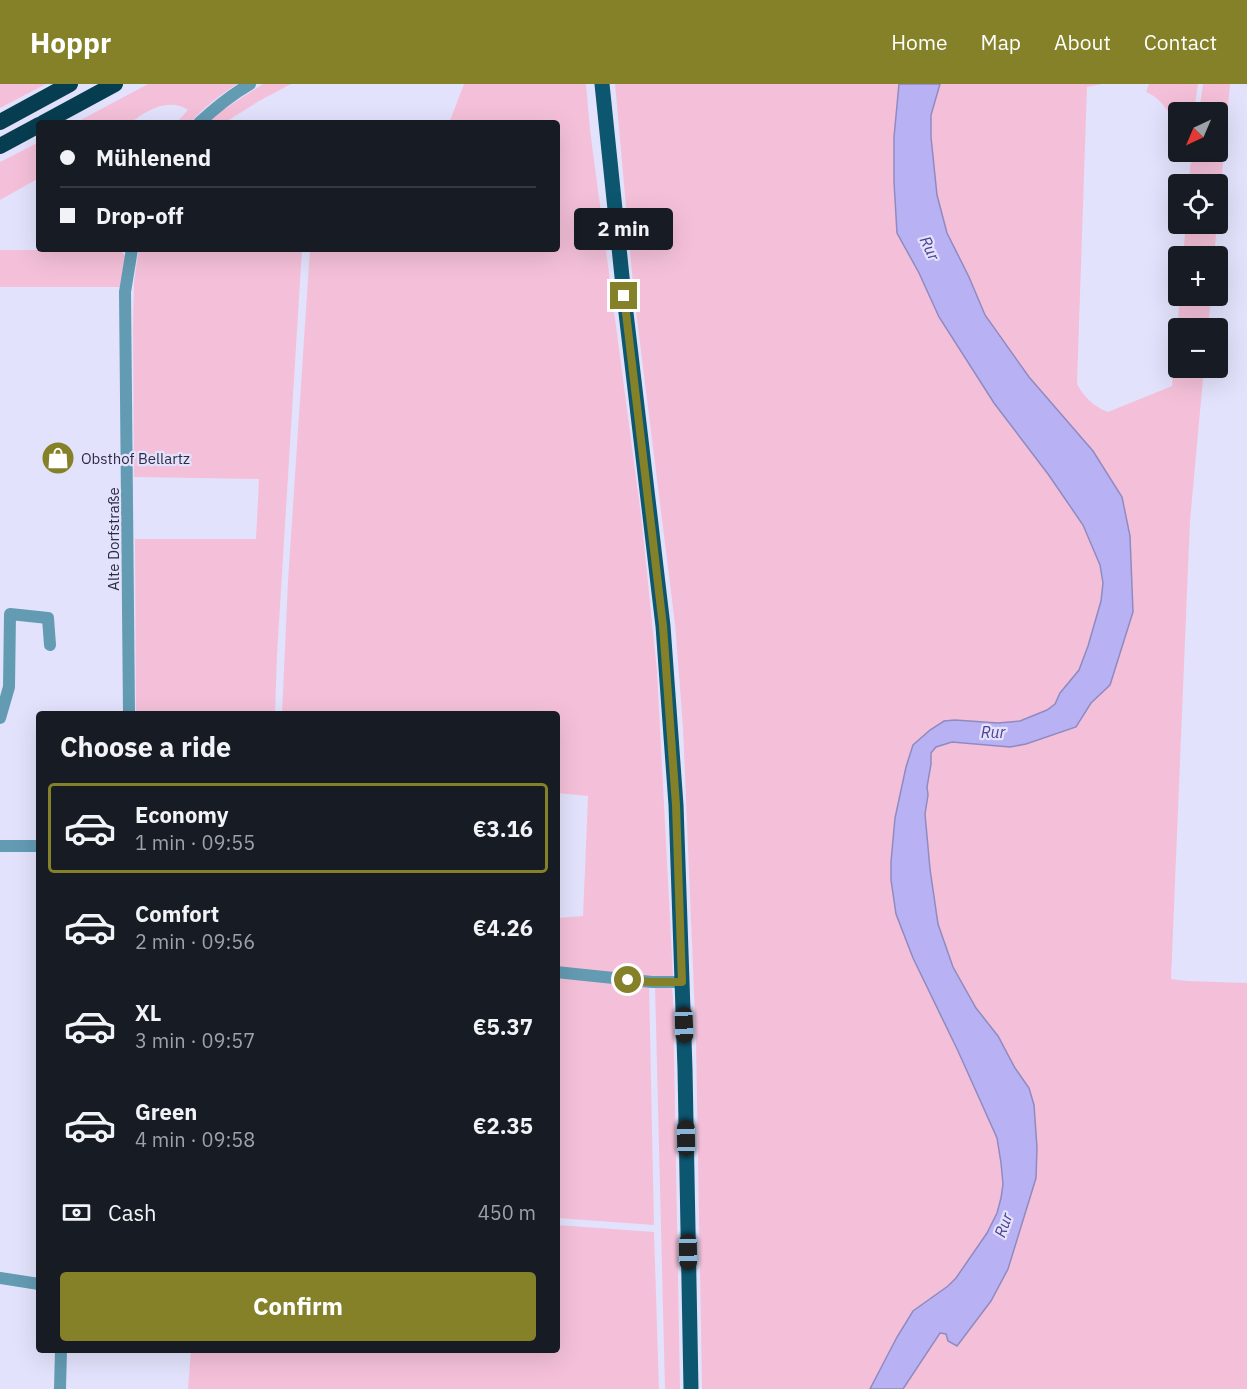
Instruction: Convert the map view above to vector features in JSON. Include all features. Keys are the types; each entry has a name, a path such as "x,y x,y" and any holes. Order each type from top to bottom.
{"highway":[{"path":"0,122 70,84"},
{"path":"48,120 115,84"},
{"path":"0,146 36,127"}],"main road":[{"path":"602,84 624,296 663,626 676,805 685,1069 691,1389"}],"street":[{"path":"202,120 235,93 250,84"},
{"name":"Alte Dorfstraße","path":"129,711 125,292 132,252"},
{"path":"0,718 9,687 10,614 48,618 50,645"},
{"path":"0,846 36,846"},
{"path":"560,972 651,982 682,982"},
{"path":"0,1278 36,1284"},
{"path":"60,1389 61,1353"}],"shaded area":[{"path":"0,84 46,84 0,108"},
{"path":"148,84 237,84 212,102 193,120 179,120 188,110 183,107 165,105 135,120 81,120"},
{"path":"263,84 291,84 229,120 211,120"},
{"path":"464,84 586,84 590,130 641,515 657,671 673,976 649,979 560,969 560,918 583,916 588,796 560,793 560,711 282,711 288,581 310,252 560,252 560,120 450,120"},
{"path":"615,84 899,84 894,137 897,233 919,273 1083,525 1100,565 1103,583 1101,601 1088,646 1079,670 1060,693 1055,704 1047,710 1020,721 998,723 955,720 913,745 906,767 895,818 891,862 896,914 913,958 997,1138 1003,1184 997,1213 987,1233 956,1278 897,1337 870,1389 702,1389 696,1040 683,728 675,624 634,295"},
{"path":"940,84 1101,84 1087,87 1077,384 1086,397 1108,412 1172,386 1173,378 1203,378 1190,521 1171,979 1247,983 1247,1389 903,1389 940,1333 946,1334 957,1345 991,1301 1008,1269 1036,1178 1034,1105 1029,1089 998,1036 976,1008 953,967 938,924 925,814 931,753 936,747 952,742 1010,747 1076,727 1091,703 1110,684 1133,612 1130,536 1122,497 1093,451 1029,377 985,315 947,233 937,195 931,115"},
{"path":"1149,84 1198,84 1195,102 1168,102 1168,111 1146,92"},
{"path":"1203,84 1230,84 1228,106 1228,102 1200,102"},
{"path":"36,144 36,180 0,200 0,162"},
{"path":"1192,162 1223,162 1222,174 1190,174"},
{"path":"1185,234 1216,234 1215,246 1184,246"},
{"path":"0,250 122,252 126,257 121,287 0,287"},
{"path":"139,252 302,252 275,711 136,711 135,539 256,539 259,479 134,477 134,282"},
{"path":"1179,306 1210,306 1209,318 1178,318"},
{"path":"560,976 649,984 654,1225 560,1218"},
{"path":"666,984 672,989 673,997 680,1389 665,1389 655,985"},
{"path":"560,1225 654,1232 659,1389 188,1389 191,1353 560,1353"}],"water":[{"name":"Rur","path":"899,84 940,84 931,115 931,137 937,195 947,233 985,315 1029,377 1093,451 1122,497 1130,536 1133,612 1110,685 1091,703 1076,727 1010,747 952,742 936,747 931,753 925,814 938,924 953,967 976,1008 998,1036 1029,1088 1034,1105 1037,1148 1036,1178 1008,1269 991,1301 957,1346 948,1341 946,1334 940,1333 903,1389 870,1389 913,1311 956,1278 987,1233 997,1213 1003,1184 997,1138 913,958 896,914 891,862 895,818 906,767 913,745 944,721 998,723 1020,721 1047,710 1055,704 1060,693 1079,670 1101,601 1103,583 1100,565 1083,525 994,403 939,317 897,233 894,137"}],"place":[{"name":"Obsthof Bellartz","path":"58,458"}],"route":[{"path":"624,296 663,626 676,805 682,982 628,980"}]}
